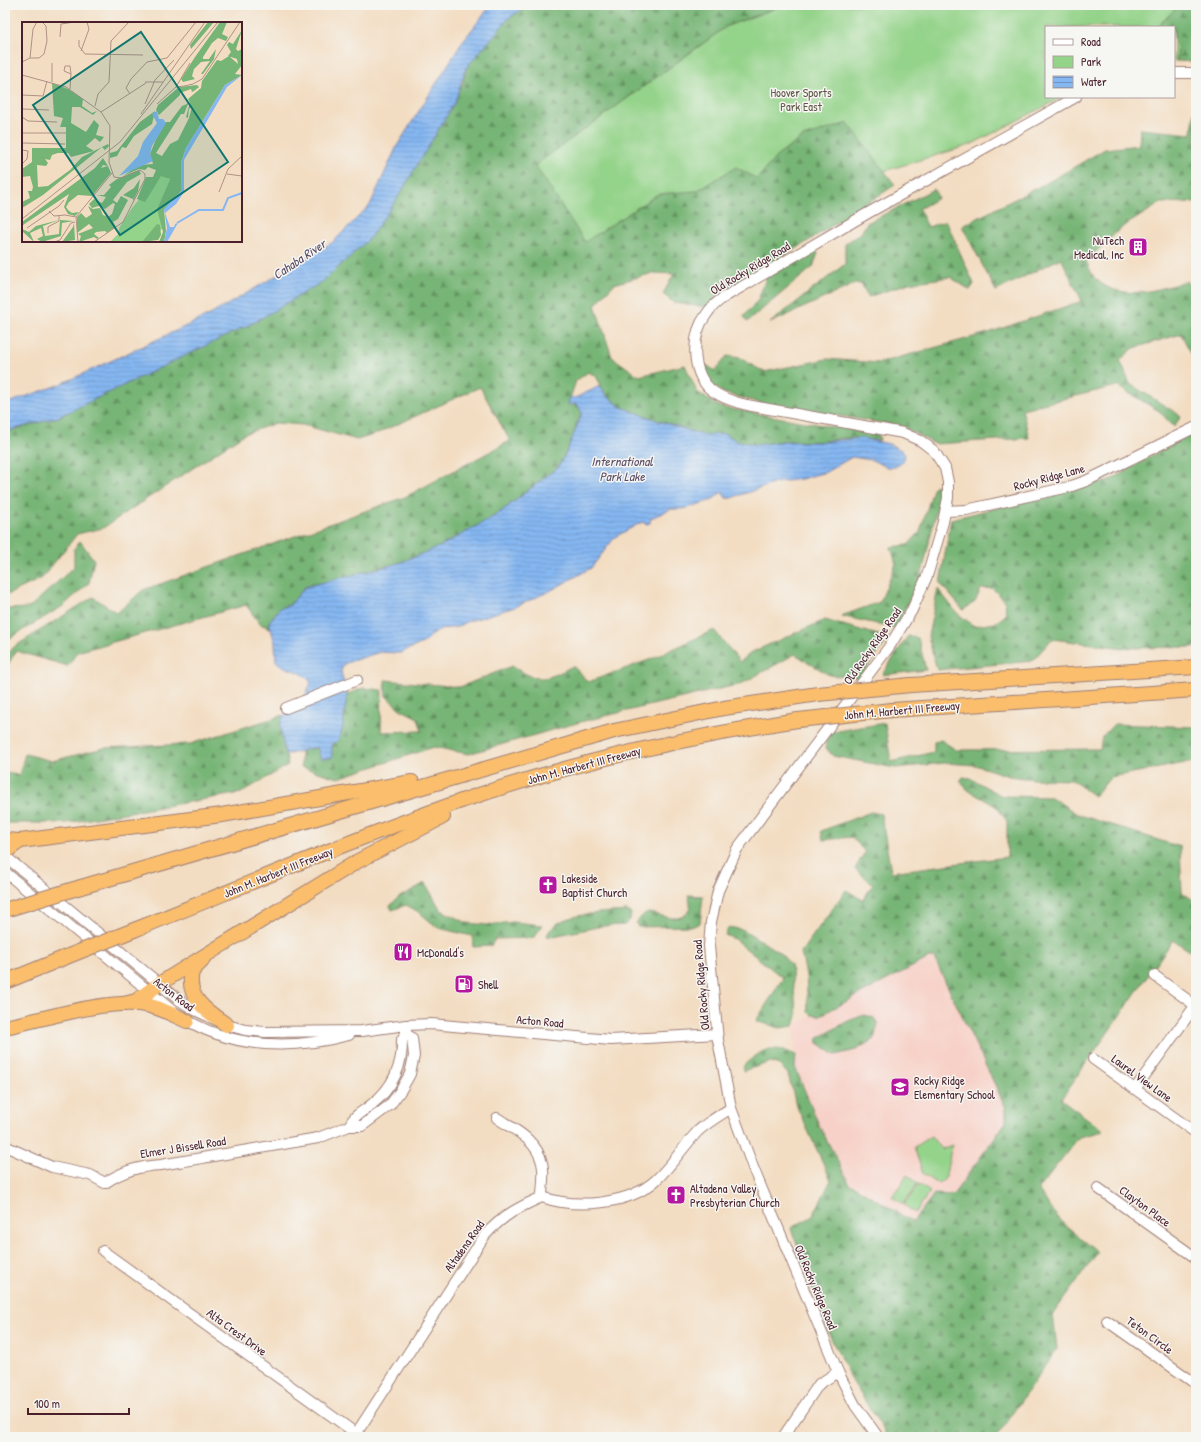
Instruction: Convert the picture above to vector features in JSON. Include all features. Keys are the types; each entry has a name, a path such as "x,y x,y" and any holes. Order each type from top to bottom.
{"highway":[{"name":"John M. Harbert III Freeway","path":"6,909 442,780 614,731 724,708 818,694 911,685 1196,667"},
{"name":"John M. Harbert III Freeway","path":"5,982 396,826 507,786 595,760 696,737 798,720 892,710 1196,690"},
{"path":"5,840 20,840 222,815 399,783 442,780"},
{"path":"5,1027 94,1008 136,1001 154,988 358,861 405,835 507,786"},
{"path":"5,852 20,840"},
{"path":"208,954 192,971 192,987 197,1002 210,1014 227,1025"},
{"path":"124,1004 138,1004 154,1007 187,1021"}],"street":[{"path":"1175,73 1196,73"},
{"name":"Old Rocky Ridge Road","path":"878,1437 855,1405 838,1372 754,1170 731,1108 717,1034 709,946 715,903 724,875 737,849 872,670 904,625 927,576 946,511 948,490 946,474 938,457 928,446 914,437 888,429 752,406 719,395 704,382 698,370 696,347 699,329 706,314 726,296 861,217 1074,98"},
{"name":"Rocky Ridge Lane","path":"946,511 966,510 1086,482 1196,427"},
{"path":"286,708 357,680"},
{"name":"Acton Road","path":"5,856 154,988 187,1021 220,1036 253,1044 268,1045 326,1041 362,1031"},
{"name":"Acton Road","path":"5,872 154,988 227,1025 245,1030 265,1032 362,1031 406,1029 430,1024 610,1040 717,1034"},
{"path":"1135,1089 1196,1006 1155,976"},
{"name":"Elmer J Bissell Road","path":"5,1146 52,1167 90,1175 105,1183 121,1174 142,1166 161,1165 318,1138 349,1126 362,1126 390,1105 410,1074 414,1056 412,1038 406,1029"},
{"name":"Laurel View Lane","path":"1093,1059 1196,1133"},
{"path":"497,1118 529,1140 535,1147 542,1163 542,1197 551,1200 589,1204 612,1201 636,1193 655,1181 699,1130 731,1108"},
{"name":"Clayton Place","path":"1098,1188 1196,1258"},
{"name":"Altadena Road","path":"357,1436 485,1235 501,1219 519,1207 542,1197"},
{"name":"Alta Crest Drive","path":"103,1251 357,1436"},
{"name":"Teton Circle","path":"1107,1321 1196,1384"},
{"path":"783,1437 819,1384 838,1372"}],"shaded area":[{"name":"Rocky Ridge Elementary School","path":"929,958 934,958 1006,1108 1006,1122 953,1195 934,1194 913,1222 850,1183 819,1125 795,1067 794,1026 811,1015 819,1016"}],"green space":[{"path":"529,5 784,5 727,26 535,165 585,242 658,194 696,191 736,167 757,179 777,156 803,137 848,123 895,185 706,307 674,303 663,294 674,274 653,273 614,284 595,305 612,357 639,376 685,365 697,392 720,407 879,435 880,440 843,438 819,442 784,441 757,445 737,441 725,434 703,435 621,407 606,395 596,376 588,372 576,381 568,404 577,404 582,413 567,451 558,467 498,514 441,546 399,563 305,587 290,605 283,607 273,616 270,628 260,624 246,605 77,652 68,666 16,651 7,666 5,676 5,657 14,647 93,597 117,613 143,590 405,497 510,441 480,387 376,434 357,440 303,425 276,423 244,434 103,528 77,534 42,578 5,596 5,432 58,417 322,282 463,83 466,68 509,18"},
{"name":"Hoover Sports Park East","path":"784,5 1196,5 1178,45 1177,61 1175,61 1175,26 1045,26 1045,98 1061,98 970,145 587,261 535,165 727,26"},
{"path":"1179,5 1196,5 1196,62 1177,61 1178,45 1175,41 1175,26 1161,26 1160,24"},
{"path":"1196,95 1196,202 1161,203 1121,228 1086,261 1092,274 1097,280 1107,287 1117,291 1140,292 1164,288 1186,281 1196,295 1196,363 1181,334 1134,348 1120,360 1130,384 1181,416 1174,427 1159,411 1117,386 1022,409 1029,438 935,444 901,426 760,403 724,393 711,385 699,360 715,371 727,356 740,358 764,372 827,359 879,363 988,333 1082,301 1061,258 996,291 962,226 1052,180 1105,149 1139,145 1140,129 1192,134"},
{"path":"934,189 938,198 919,209 928,227 946,221 974,284 970,290 950,277 909,283 868,297 862,285 857,283 770,323 845,264 845,244 861,233 867,223"},
{"path":"815,250 818,253 813,267 747,322 744,316 758,300 766,278"},
{"path":"1196,432 1196,647 1124,648 1052,639 1032,661 937,670 928,636 938,589 957,613 974,626 995,623 1006,615 1005,601 992,588 981,589 975,602 963,610 940,583 951,519 1111,480 1156,453"},
{"path":"942,485 921,578 895,628 841,616 880,602 896,564 891,547 908,545 920,532 934,486"},
{"path":"80,541 94,560 89,583 63,606 5,641 5,609 29,608 74,567 74,549"},
{"path":"825,620 889,638 859,678 829,675 795,654 741,684 584,721 468,754 434,747 338,778 301,767 301,751 332,744 342,731 347,694 364,688 382,690 381,732 422,731 418,718 400,709 386,696 385,680 460,687 512,666 529,676 542,678 549,677 573,666 588,682 649,660 714,630 740,662 752,652"},
{"path":"908,636 918,638 926,670 882,675"},
{"path":"284,715 280,725 288,765 241,793 66,823 5,823 5,773 19,775 25,754 52,761 104,748 190,744"},
{"path":"885,723 891,762 934,752 934,742 941,740 956,750 1100,749 1102,737 1114,724 1196,727 1196,761 1111,777 1094,796 1072,780 1033,779 1009,776 975,765 945,763 895,768 833,756 826,748 826,742 831,732"},
{"path":"963,777 970,778 1002,796 1051,797 1077,814 1180,847 1182,892 1196,902 1196,955 1173,940 1061,1099 1104,1131 1079,1137 1038,1189 1059,1220 1098,1252 1053,1314 1057,1349 996,1437 888,1437 851,1379 827,1330 791,1228 813,1216 831,1180 796,1105 788,1074 779,1065 771,1062 743,1071 744,1065 763,1051 774,1049 796,1055 795,1067 819,1125 849,1183 913,1222 934,1194 953,1195 1006,1122 1006,1108 934,958 929,958 819,1016 811,1015 808,1012 806,975 801,952 846,890 863,900 873,884 855,869 865,852 852,837 823,840 821,831 871,812 881,814 891,872 1007,857 1007,821 997,807 968,790 960,781"},
{"path":"425,883 441,910 467,923 488,925 513,922 543,925 533,938 495,939 491,946 473,947 472,936 438,928 419,912 406,905 392,910 390,906 398,898"},
{"path":"688,895 703,896 700,923 694,926 638,927 636,923 645,913 672,918 683,916 690,909"},
{"path":"627,911 631,913 630,920 625,925 603,926 548,937 547,935 552,927 571,918 595,913"},
{"path":"729,927 744,930 780,953 791,965 797,1016 794,1026 780,1028 756,1021 783,978 734,939 725,935"},
{"path":"864,1015 874,1018 878,1024 874,1039 856,1050 835,1055 817,1042 817,1039 848,1021"},
{"path":"931,1136 941,1149 952,1145 945,1179 939,1183 934,1182 923,1174 914,1147"},
{"path":"907,1175 918,1183 903,1204 892,1197"},
{"path":"919,1184 930,1192 915,1213 904,1205"}],"water":[{"path":"491,5 529,5 509,18 466,68 455,102 395,202 369,239 322,282 255,322 58,417 5,432 5,404 61,384 210,315 333,242 370,205 397,146 463,41"},
{"name":"International Park Lake","path":"600,386 606,395 621,407 703,435 725,434 737,441 757,445 784,441 819,442 861,438 889,444 903,451 905,455 903,462 895,467 887,467 872,460 852,457 826,472 801,479 779,482 731,498 726,498 722,492 712,500 683,509 671,509 651,518 650,523 647,524 642,522 615,537 591,568 548,592 515,607 466,622 457,627 443,629 431,635 425,642 400,653 380,652 346,663 343,665 341,672 347,694 342,731 338,741 332,744 332,758 321,759 317,747 285,755 280,725 284,715 299,709 311,683 304,675 280,665 276,661 275,643 269,622 280,608 290,605 305,587 399,563 441,546 498,514 558,467 567,451 582,413 577,404 568,405 570,397 575,398"}],"place":[{"name":"NuTech Medical, Inc","path":"1138,247"},
{"name":"Lakeside Baptist Church","path":"548,885"},
{"name":"McDonald's","path":"403,952"},
{"name":"Shell","path":"464,984"},
{"name":"Rocky Ridge Elementary School","path":"900,1087"},
{"name":"Altadena Valley Presbyterian Church","path":"676,1195"}],"water label":[{"name":"Cahaba River","path":"299,259"}]}
